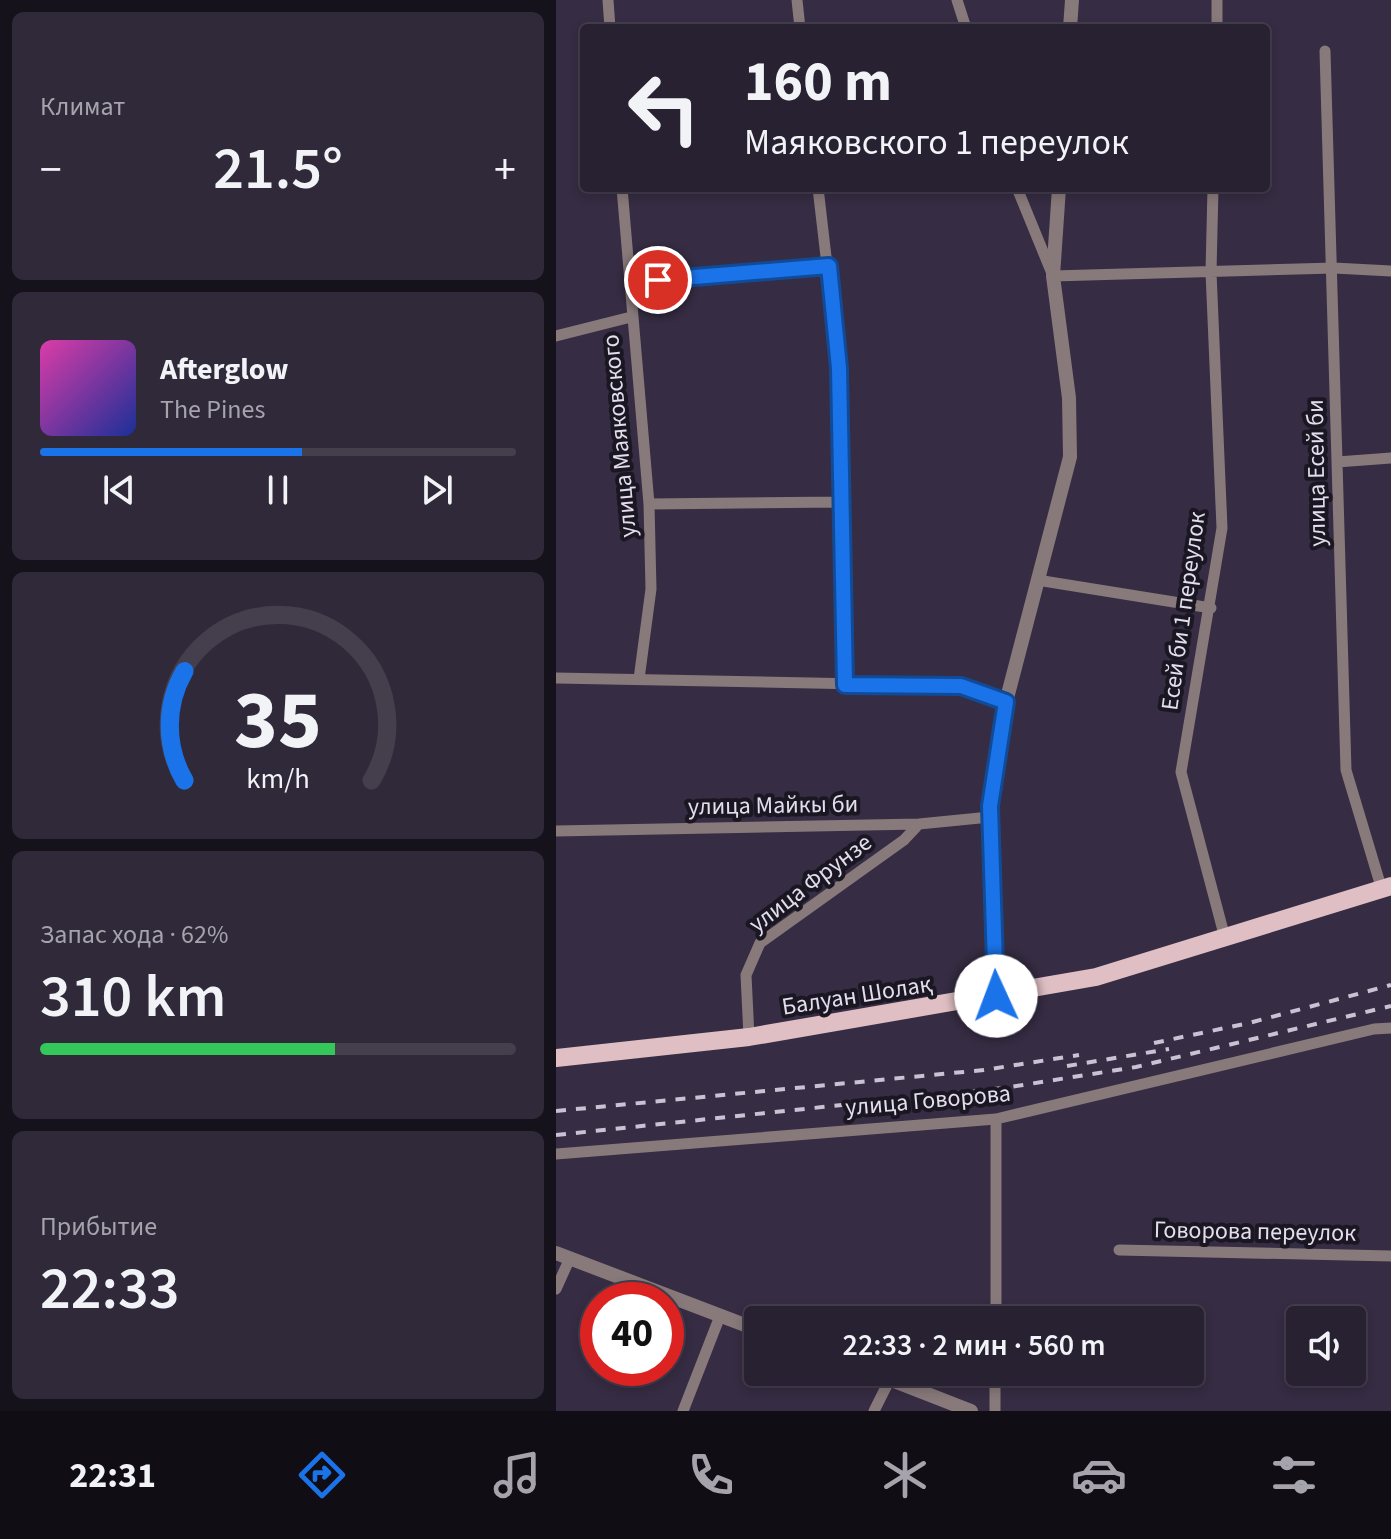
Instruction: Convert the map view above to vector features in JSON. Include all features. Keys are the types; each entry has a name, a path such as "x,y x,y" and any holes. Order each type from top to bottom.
{"main road":[{"name":"Балуан Шолақ","path":"556,1058 749,1037 1096,977 1386,888"}],"street":[{"path":"608,0 610,24"},
{"path":"797,0 800,24"},
{"path":"957,0 965,24"},
{"path":"1070,24 1072,0"},
{"path":"1217,0 1217,24"},
{"name":"улица Есей би","path":"1325,51 1334,268 1346,770 1386,888"},
{"name":"улица Маяковского","path":"622,192 649,504 651,589 639,679"},
{"path":"819,192 839,368 845,685"},
{"path":"1019,192 1053,276"},
{"path":"996,996 990,817 1006,702 1070,457 1069,398 1053,276 1059,192"},
{"name":"Есей би 1 переулок","path":"1213,192 1211,272 1222,528 1211,608 1181,772 1225,938"},
{"path":"630,283 829,266"},
{"path":"1053,276 1334,268 1391,271"},
{"path":"556,336 631,317"},
{"path":"1337,462 1391,458"},
{"path":"649,504 841,502"},
{"path":"1037,580 1211,608"},
{"path":"556,678 961,686 1006,702"},
{"name":"улица Майкы би","path":"556,831 919,824 990,817"},
{"name":"улица Фрунзе","path":"749,1037 746,975 760,943 904,840 919,824"},
{"name":"улица Говорова","path":"556,1154 996,1119 1374,1029 1391,1028"},
{"path":"996,1119 996,1306"},
{"name":"Говорова переулок","path":"1119,1250 1391,1256"},
{"path":"556,1289 563,1255 744,1325"},
{"path":"683,1411 720,1316"},
{"path":"874,1411 886,1386"},
{"path":"908,1386 971,1411"},
{"path":"995,1386 995,1411"}],"railway":[{"path":"1154,1043 1249,1023 1391,985"},
{"path":"556,1135 1004,1088 1136,1067 1391,1006"},
{"path":"1067,1066 1169,1049"},
{"path":"556,1111 984,1070 1079,1055"}],"route":[{"path":"658,280 829,266 839,368 845,685 961,686 1006,702 990,806 996,996"}]}
